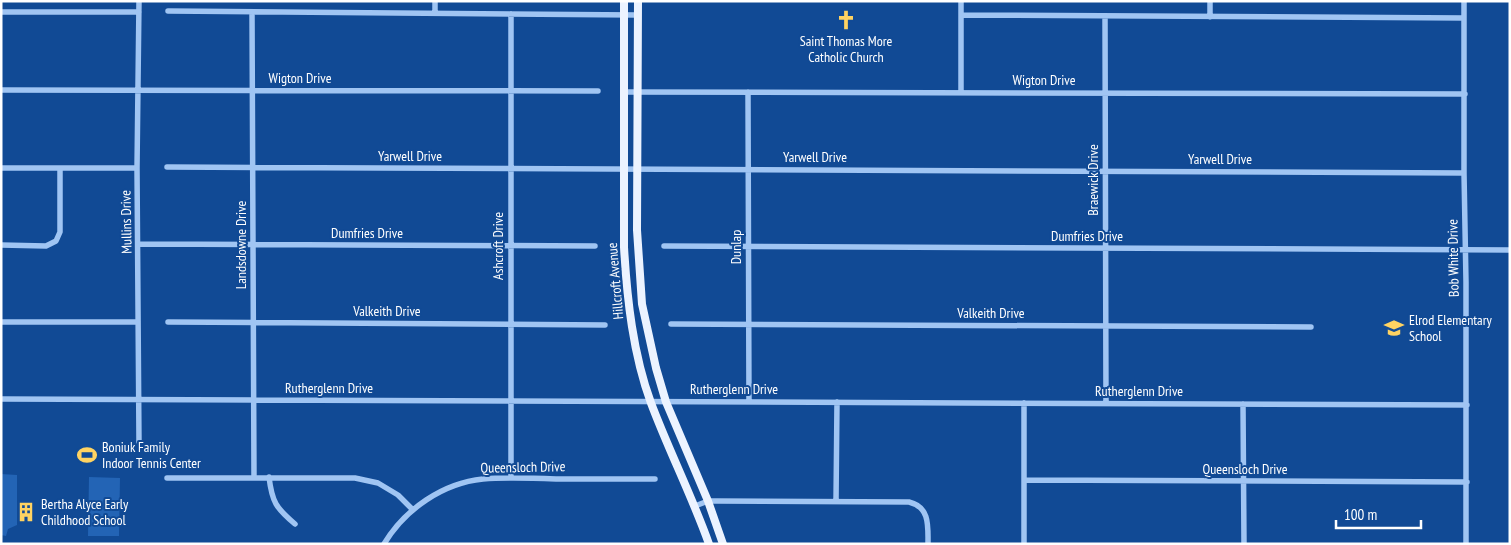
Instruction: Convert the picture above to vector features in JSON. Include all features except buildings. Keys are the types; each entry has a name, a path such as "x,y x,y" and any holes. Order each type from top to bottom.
{"main road":[{"name":"Hillcroft Avenue","path":"624,1 624,247 626,285 633,330 651,402 709,544"},
{"name":"Hillcroft Avenue","path":"638,1 638,238 642,304 656,368 666,402 708,501 723,544"}],"street":[{"name":"Mullins Drive","path":"139,1 139,442"},
{"path":"435,1 435,13"},
{"path":"961,1 961,93"},
{"path":"1210,1 1210,17"},
{"name":"Bob White Drive","path":"1464,1 1466,544"},
{"path":"168,11 637,15"},
{"path":"1,12 139,12"},
{"name":"Landsdowne Drive","path":"252,12 254,477"},
{"name":"Ashcroft Drive","path":"511,14 511,478"},
{"path":"961,15 1464,18"},
{"name":"Braewick Drive","path":"1105,16 1106,403"},
{"name":"Wigton Drive","path":"1,90 598,92"},
{"name":"Wigton Drive","path":"624,92 1465,94"},
{"name":"Dunlap","path":"748,92 749,402"},
{"name":"Yarwell Drive","path":"167,167 1464,173"},
{"path":"1,168 138,168"},
{"path":"1,245 46,246 56,242 60,232 60,168"},
{"name":"Dumfries Drive","path":"138,244 595,246"},
{"name":"Dumfries Drive","path":"664,246 1510,250"},
{"path":"1,322 138,322"},
{"name":"Valkeith Drive","path":"168,322 605,325"},
{"name":"Valkeith Drive","path":"671,324 1311,327"},
{"name":"Rutherglenn Drive","path":"1,399 1466,405"},
{"path":"836,501 837,402"},
{"path":"1024,403 1024,544"},
{"path":"1243,404 1244,544"},
{"path":"269,477 271,494 279,510 294,524"},
{"path":"167,478 355,478 378,483 398,495 413,510"},
{"name":"Queensloch Drive","path":"384,544 398,525 413,510 443,490 462,483 511,478 655,479"},
{"name":"Queensloch Drive","path":"1024,480 1467,482"},
{"path":"695,506 708,501 909,502 915,503 923,509 927,519 928,544"}],"shaded area":[{"path":"1,474 17,475 17,525 8,529 6,536 1,535"},
{"path":"89,477 120,478 119,536 88,536"}],"place":[{"name":"Saint Thomas More Catholic Church","path":"846,20"},
{"name":"Elrod Elementary School","path":"1394,328"},
{"name":"Boniuk Family Indoor Tennis Center","path":"87,455"},
{"name":"Bertha Alyce Early Childhood School","path":"26,512"}]}
